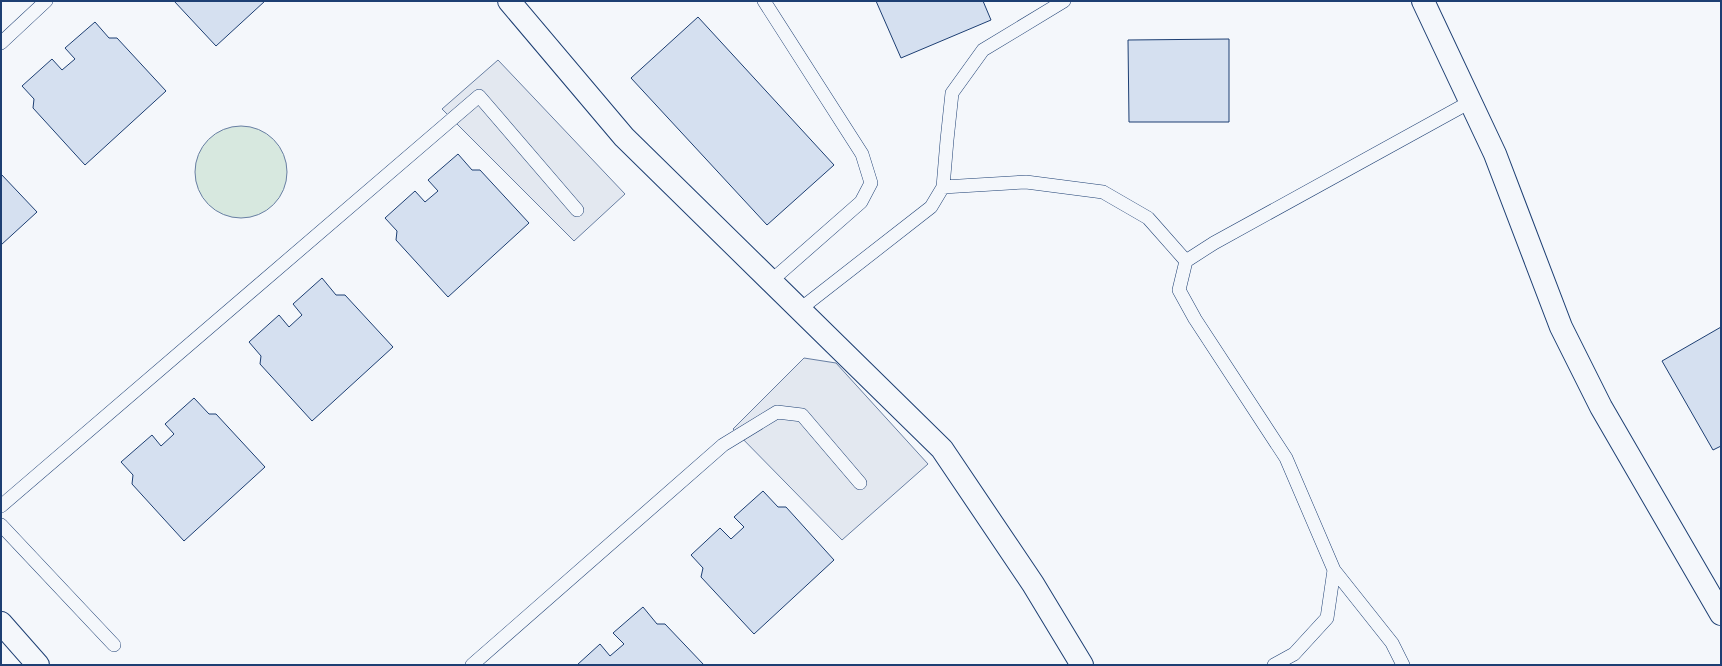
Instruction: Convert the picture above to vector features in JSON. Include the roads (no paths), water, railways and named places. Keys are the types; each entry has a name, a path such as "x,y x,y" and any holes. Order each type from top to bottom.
{"street":[{"path":"509,1 624,137 942,449 1033,584 1082,665"},
{"path":"1423,1 1495,154 1561,328 1601,407 1721,614"},
{"path":"1,623 38,665"}],"lane":[{"path":"1,43 46,1"},
{"path":"764,1 862,154 871,184 861,202 771,281"},
{"path":"799,310 931,207 943,187 952,92 983,50 1064,1"},
{"path":"1,506 479,96 577,210"},
{"path":"1403,665 1392,642 1334,570 1286,458 1195,318 1179,290 1186,261 1214,243 1470,102"},
{"path":"943,187 1026,182 1103,192 1148,218 1186,261"},
{"path":"472,665 723,444 777,412 802,415 860,483"},
{"path":"1,525 114,645"},
{"path":"1274,665 1294,654 1327,618 1334,570"}]}
